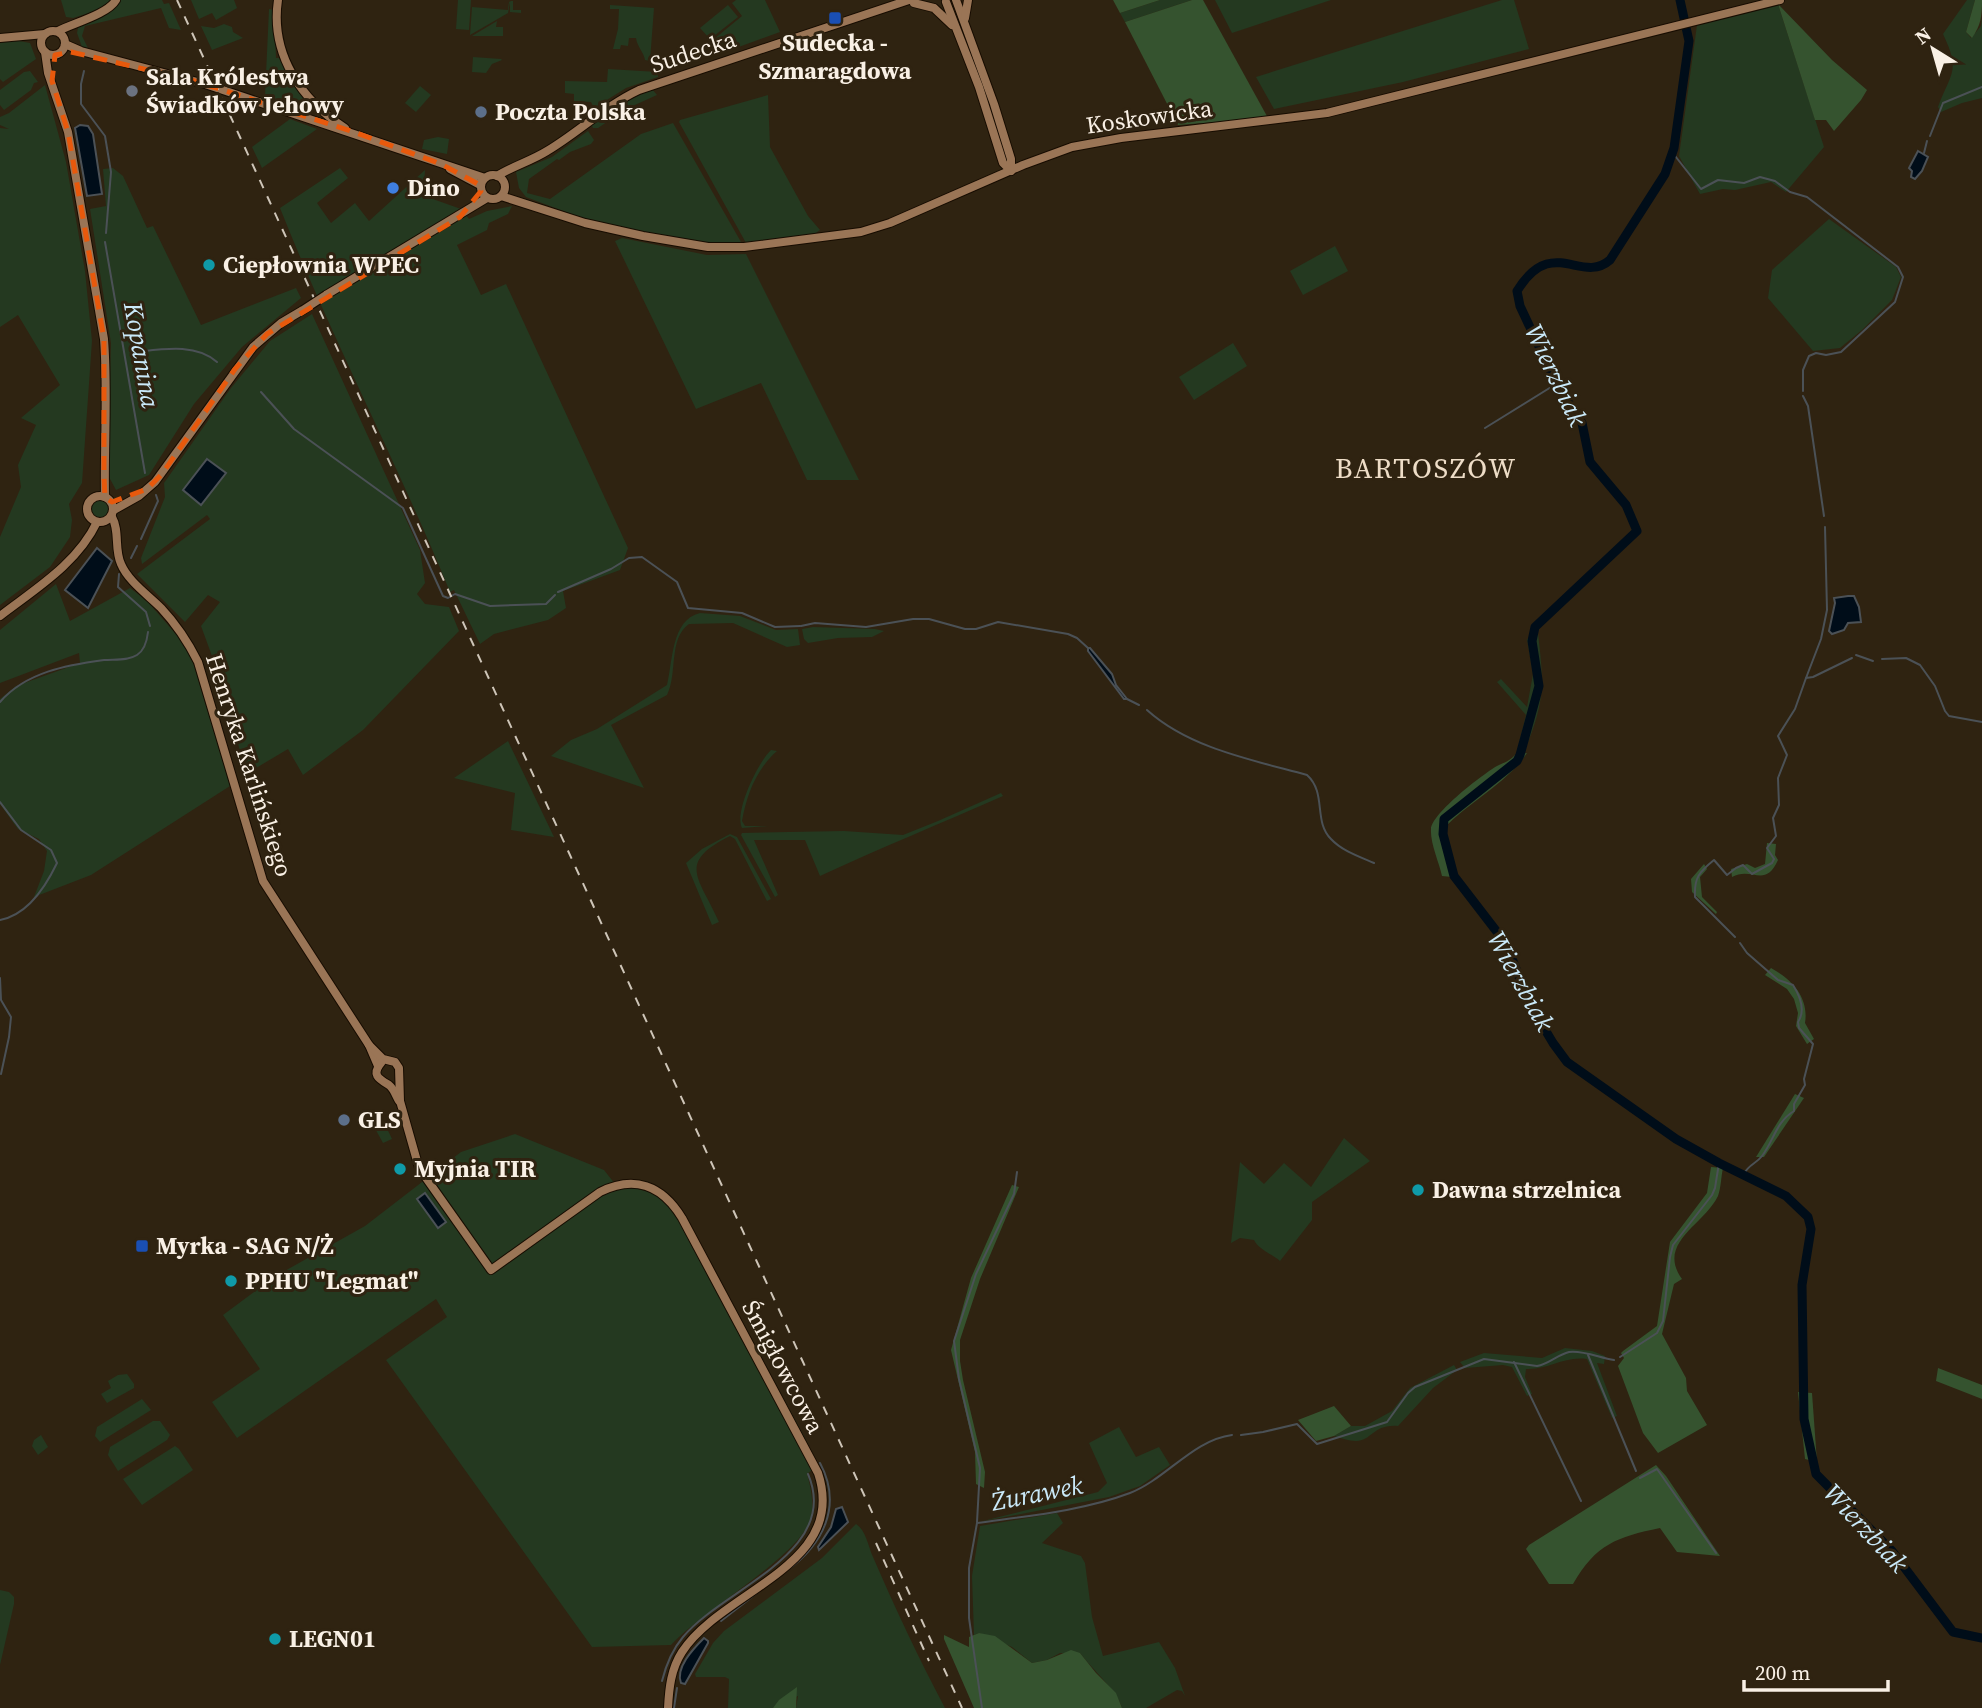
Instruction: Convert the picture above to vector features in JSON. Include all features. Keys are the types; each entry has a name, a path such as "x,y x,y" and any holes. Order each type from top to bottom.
{"street":[{"path":"52,81 61,44 76,22 107,10 116,0"},
{"path":"278,0 277,27 284,58 301,89 322,112 351,131"},
{"name":"Sudecka","path":"502,185 527,160 548,151 600,112 639,90 887,9 925,0"},
{"path":"949,0 964,21 995,104 1007,161 996,177"},
{"path":"949,0 956,30 1011,171"},
{"path":"964,21 968,0"},
{"name":"Koskowicka","path":"502,185 533,204 585,223 708,247 744,247 872,229 1023,165 1093,142 1327,113 1780,0"},
{"path":"912,2 939,11 956,30"},
{"path":"43,38 50,31 61,44 81,51 205,83 441,164 459,167 494,199 502,185"},
{"path":"0,38 23,35 43,38"},
{"path":"0,617 74,557 86,544 104,510 104,339 68,132 48,73 43,38"},
{"path":"45,52 61,44"},
{"path":"311,119 322,112"},
{"path":"1007,161 1023,165"},
{"path":"104,510 147,489 162,474 235,369 253,347 281,323 390,255 460,217 483,188 502,185"},
{"name":"Henryka Karlińskiego","path":"104,510 116,536 121,565 174,623 198,662 262,881 369,1045 378,1066"},
{"name":"Henryka Karlińskiego","path":"369,1045 386,1060"},
{"path":"386,1060 397,1064 400,1071 400,1101 388,1085 378,1080 378,1066 386,1060"},
{"path":"388,1085 399,1078"},
{"name":"Śmigłowcowa","path":"400,1101 419,1168 491,1270 600,1192 614,1185 643,1185 670,1200 818,1473 824,1492 823,1512 811,1542 795,1558 708,1625 689,1643 671,1677 668,1708"}],"highlighted area":[{"path":"71,52 191,80 351,131 441,164 480,185 481,191 460,217 267,334 235,369 162,474 147,489 112,502 105,497 104,477 104,339 68,132 52,81 55,55"}],"green space":[{"path":"61,0 111,0 102,9 73,18 66,17"},
{"path":"120,0 162,0 164,4 169,3 181,30 169,28 161,8 85,26 82,36 88,48 82,47 77,33 79,22"},
{"path":"191,0 234,0 237,8 216,20 212,13 199,19"},
{"path":"458,0 471,0 469,30 456,29"},
{"path":"736,0 765,0 780,32 711,57 708,44 742,16 732,3"},
{"path":"1113,0 1160,0 1120,13"},
{"path":"1160,0 1192,0 1125,22 1120,13"},
{"path":"1192,0 1203,0 1268,118 1178,125 1125,22"},
{"path":"1215,0 1331,0 1232,33"},
{"path":"1502,0 1514,0 1529,49 1403,82 1274,109 1256,77"},
{"path":"1967,0 1975,0 1966,32 1971,38 1981,26 1982,18 1982,98 1941,112 1938,107 1953,65 1943,34"},
{"path":"1975,0 1982,0 1982,11 1972,38 1966,32"},
{"path":"513,1 513,10 521,10 521,13 510,12 510,2 508,13 470,35 472,7 508,10 509,2"},
{"path":"1778,4 1824,147 1786,192 1771,182 1700,194 1679,156 1697,25"},
{"path":"1778,4 1832,60 1867,90 1834,131 1826,120 1815,120"},
{"path":"610,5 654,8 650,61 645,60 636,38 629,38 628,46 621,45 620,49 613,49 619,9 610,9"},
{"path":"728,5 738,17 710,39 700,28"},
{"path":"269,9 274,10 276,58 279,58 311,105 305,108 265,96"},
{"path":"497,21 496,27 503,27 503,36 472,36"},
{"path":"224,24 232,27 233,32 243,38 212,50 201,26 214,28"},
{"path":"9,39 30,43 36,59 3,82 0,79 0,41"},
{"path":"473,57 502,60 492,64 486,73 472,72"},
{"path":"608,69 658,72 658,77 626,88 594,108 591,102 574,101 574,94 565,93 565,81 607,82"},
{"path":"30,71 38,82 4,110 0,105 0,90 24,72"},
{"path":"45,85 66,162 85,271 92,341 82,483 69,504 72,520 70,537 50,567 0,605 0,537 21,487 18,465 36,425 21,418 60,385 18,315 0,327 0,128 9,129 0,125 0,117"},
{"path":"420,86 431,95 416,112 405,103"},
{"path":"652,89 657,95 626,109 598,128 593,128 591,124 626,101"},
{"path":"768,95 770,147 808,216 820,230 813,235 746,243 679,122"},
{"path":"290,119 317,129 262,168 252,147"},
{"path":"673,123 740,243 694,242 590,221 526,197 519,188 516,172 552,157 588,131 594,140 591,144 557,159 529,179 527,193 550,199 641,134"},
{"path":"438,137 449,139 447,154 422,149 424,140"},
{"path":"113,168 123,176 147,228 153,226 201,325 296,288 301,298 242,347 194,404 149,475 116,490 109,477 108,457 111,343 90,209 106,206 103,169"},
{"path":"340,168 348,178 317,203 331,223 355,203 369,221 425,170 424,186 430,198 461,209 469,219 487,211 512,206 508,214 489,223 487,230 457,245 481,295 506,284 628,548 620,570 563,591 566,608 548,620 494,634 480,644 454,590 450,592 280,208"},
{"path":"1829,219 1896,267 1901,277 1892,300 1862,330 1840,348 1813,351 1768,298 1772,270"},
{"path":"622,238 707,255 746,254 859,480 807,480 761,383 696,409 615,241"},
{"path":"1335,246 1348,271 1303,295 1290,271"},
{"path":"312,314 420,550 425,583 417,594 425,604 449,607 459,631 363,730 303,775 288,749 246,774 223,686 201,626 220,602 208,595 185,622 137,574 210,519 207,515 142,564 141,558 165,497 164,483 231,388 270,341"},
{"path":"1233,343 1247,366 1194,400 1179,377"},
{"path":"100,500 106,503 109,509 106,515 100,518 94,515 91,509 94,503"},
{"path":"56,584 70,621 130,588 147,601 189,649 230,786 91,875 34,897 44,871 47,851 39,839 18,829 0,804 0,699 16,686 80,663 79,653 0,683 0,630"},
{"path":"700,613 740,616 776,630 798,629 800,645 787,647 733,623 689,624 682,630 667,695 611,725 644,788 551,756 571,740 597,729 667,685 678,633 683,624"},
{"path":"813,627 884,631 872,637 838,638 808,643 804,639 802,629"},
{"path":"1538,633 1542,688 1538,713 1528,742 1518,747 1526,715 1497,682 1501,679 1527,707 1533,674 1527,639"},
{"path":"508,741 554,837 511,830 515,793 454,778"},
{"path":"771,750 777,751 763,766 754,783 742,821 745,826 768,826 742,828 740,821 744,799 760,765"},
{"path":"1527,753 1509,774 1444,828 1446,854 1452,877 1442,876 1432,840 1431,829 1434,822 1449,804 1481,777 1515,755"},
{"path":"1001,793 1003,796 820,876 805,840 754,840 778,895 775,897 741,835 844,831 903,835"},
{"path":"730,834 737,837 771,899 767,901 735,839 730,836 703,854 698,863 699,882 719,922 712,925 686,863 702,849"},
{"path":"1767,843 1776,844 1775,855 1778,860 1773,869 1763,875 1739,874 1732,877 1731,869 1747,864 1755,868 1765,864"},
{"path":"1704,864 1707,869 1700,877 1702,897 1716,914 1692,892 1691,879"},
{"path":"1771,968 1786,978 1802,998 1805,1023 1814,1039 1807,1044 1796,1026 1798,1013 1794,999 1787,989 1765,975"},
{"path":"1795,1094 1804,1098 1764,1157 1756,1157"},
{"path":"372,1123 383,1124 392,1139 383,1143"},
{"path":"515,1134 604,1170 619,1189 648,1192 672,1207 812,1470 807,1474 812,1509 810,1521 802,1535 768,1567 671,1645 592,1647 386,1360 447,1317 436,1299 237,1438 212,1402 260,1369 223,1315 274,1277 365,1226 461,1152"},
{"path":"1344,1138 1370,1161 1312,1202 1312,1220 1280,1261 1254,1240 1240,1238 1231,1243 1240,1162 1264,1184 1284,1163 1311,1187"},
{"path":"1711,1167 1723,1168 1719,1193 1678,1245 1676,1266 1682,1279 1674,1284 1662,1334 1686,1378 1687,1391 1707,1425 1658,1453 1643,1433 1618,1366 1624,1358 1621,1353 1657,1326 1670,1242 1707,1193"},
{"path":"1012,1185 1019,1187 980,1279 960,1340 963,1380 985,1472 984,1488 976,1484 975,1452 951,1350 971,1278"},
{"path":"693,1232 810,1447 765,1370"},
{"path":"1565,1348 1592,1351 1605,1356 1604,1364 1597,1363 1617,1416 1612,1418 1587,1359 1571,1359 1526,1369 1525,1377 1532,1394 1527,1396 1512,1367 1503,1365 1465,1368 1460,1362 1484,1353 1542,1358"},
{"path":"1454,1365 1457,1370 1433,1388 1398,1426 1383,1428 1356,1441 1334,1436 1351,1426 1365,1426 1392,1411 1410,1388"},
{"path":"1938,1368 1982,1385 1982,1399 1936,1381"},
{"path":"127,1374 134,1388 107,1403 101,1394 111,1388 108,1381 118,1375"},
{"path":"1798,1392 1812,1393 1817,1462 1805,1459"},
{"path":"142,1399 151,1410 100,1442 95,1436 97,1427"},
{"path":"1334,1406 1351,1426 1334,1436 1316,1441 1298,1420"},
{"path":"153,1421 160,1421 170,1435 167,1440 118,1471 108,1455 110,1447"},
{"path":"1119,1427 1136,1457 1159,1447 1170,1465 1140,1486 1109,1497 979,1522 1098,1492 1107,1483 1089,1443"},
{"path":"41,1435 48,1447 38,1455 32,1446 34,1440"},
{"path":"175,1446 193,1470 142,1505 123,1479"},
{"path":"1656,1465 1720,1556 1677,1552 1660,1528 1609,1544 1590,1560 1573,1584 1549,1584 1526,1549 1529,1545"},
{"path":"1057,1513 1063,1523 1042,1543 1081,1556 1085,1563 1092,1617 1103,1656 1159,1642 1175,1668 1185,1696 1182,1691 1177,1690 1146,1708 1122,1708 1110,1688 1080,1653 1060,1653 1047,1660 1032,1663 1012,1647 979,1633 974,1635 972,1576 980,1526"},
{"path":"856,1524 864,1534 945,1708 796,1708 798,1696 773,1708 728,1708 729,1679 696,1677 695,1674 713,1643 724,1631 822,1558"},
{"path":"0,1590 9,1592 14,1597 14,1604 0,1665"},
{"path":"979,1633 995,1636 1032,1663 1071,1650 1080,1653 1116,1693 1122,1708 974,1708 944,1635 969,1647 969,1637"},
{"path":"797,1687 796,1708 773,1708 779,1700"}],"water":[{"path":"80,125 88,126 93,134 102,194 87,196 75,128"},
{"path":"1918,151 1928,157 1915,179 1911,177 1912,171 1909,168"},
{"path":"207,459 226,473 201,505 183,490"},
{"path":"97,548 112,561 88,608 65,590"},
{"path":"1854,596 1861,622 1848,623 1844,630 1832,634 1829,631 1834,598"},
{"path":"1088,648 1112,674 1116,685 1127,699 1124,699"},
{"path":"425,1193 446,1222 438,1228 417,1199"},
{"path":"842,1507 848,1522 819,1550 818,1547 831,1527 836,1509"},
{"path":"704,1638 708,1643 685,1684 681,1683 683,1665"}],"waterway":[{"name":"Wierzbiak","path":"1680,0 1689,41 1674,148 1665,174 1610,260 1599,266 1588,267 1554,263 1542,266 1530,274 1517,291 1520,306 1558,387 1582,423 1590,462 1626,505 1637,531 1535,627 1532,641 1539,686 1520,755 1517,761 1444,819 1443,834 1454,876 1504,941 1528,1001 1567,1062 1676,1139 1786,1196 1808,1217 1811,1229 1802,1285 1804,1419 1816,1474 1892,1551 1953,1632 1982,1638"},
{"name":"Kopanina","path":"84,71 81,104 105,136 111,172 106,233"},
{"path":"1930,136 1943,103 1982,87"},
{"path":"1924,153 1927,141"},
{"path":"1672,152 1701,189 1718,180 1744,183 1760,177 1775,181 1790,192 1807,197 1898,267 1903,277 1895,302 1841,352 1826,355 1816,353 1809,356 1803,370 1803,391"},
{"name":"Kopanina","path":"105,242 145,473"},
{"path":"136,352 189,350 209,356 217,362"},
{"path":"1485,428 1556,384"},
{"path":"261,392 294,429 403,508 443,596 448,598 455,594 490,606 546,604 555,595"},
{"path":"1803,396 1808,406 1824,516"},
{"name":"Kopanina","path":"141,539 158,501 156,495"},
{"path":"1825,527 1827,610 1821,639 1806,678 1852,658"},
{"name":"Kopanina","path":"131,558 137,546"},
{"path":"558,592 611,569 629,558 642,557 677,582 688,608 742,613 775,627 800,626"},
{"name":"Kopanina","path":"119,574 118,587 146,612 150,626"},
{"path":"801,626 815,623 866,627 929,619 965,629 976,629 998,622 1068,634 1088,648"},
{"name":"Kopanina","path":"0,702 22,683 48,672 90,662 133,657 144,648 148,632"},
{"path":"1856,655 1873,661"},
{"path":"1882,659 1906,658 1920,665 1935,686 1949,716 1982,722"},
{"path":"1735,937 1695,897 1695,885 1701,872 1714,860 1727,875 1743,865 1752,874 1772,863 1774,859 1767,848 1776,836 1773,818 1779,805 1778,778 1787,755 1778,736 1795,709 1806,678"},
{"path":"1127,699 1139,705"},
{"path":"1147,710 1182,734 1202,743 1243,758 1307,775 1317,790 1322,824 1331,839 1346,850 1374,863"},
{"name":"Kopanina","path":"0,802 21,830 51,850 57,863 41,890 27,906 0,920"},
{"path":"1740,943 1747,953 1778,980 1793,985 1801,1003 1799,1028 1813,1044 1804,1079 1805,1085 1794,1104 1794,1111 1779,1126 1762,1156 1743,1175"},
{"name":"Kopanina","path":"0,978 1,1000 11,1017 1,1074"},
{"name":"Żurawek","path":"1620,1357 1657,1333 1663,1321 1673,1245 1712,1195 1719,1163"},
{"path":"977,1522 980,1468 959,1379 954,1341 976,1274 1014,1194 1017,1172"},
{"name":"Żurawek","path":"1241,1435 1297,1424 1317,1444 1387,1422 1415,1387 1484,1359 1537,1366 1565,1353 1574,1352 1614,1360"},
{"path":"1588,1355 1636,1471"},
{"path":"1514,1362 1581,1501"},
{"name":"Żurawek","path":"982,1708 969,1618 969,1568 977,1523 1074,1509 1130,1493 1156,1479 1205,1444 1232,1435"},
{"path":"786,1571 810,1549 825,1523 830,1494 820,1463"},
{"path":"1640,1478 1657,1469 1716,1553"},
{"path":"662,1681 670,1658 683,1637 701,1619 773,1567 794,1548 808,1526 814,1502 808,1474"},
{"path":"721,1621 762,1589"},
{"path":"674,1708 677,1688"}],"railway":[{"path":"177,0 962,1708"},
{"path":"876,1543 929,1661"}],"place":[{"name":"Sudecka - Szmaragdowa","path":"835,18"},
{"name":"Sala Królestwa Świadków Jehowy","path":"132,91"},
{"name":"Poczta Polska","path":"481,112"},
{"name":"Dino","path":"393,188"},
{"name":"Ciepłownia WPEC","path":"209,265"},
{"name":"GLS","path":"344,1120"},
{"name":"Myjnia TIR","path":"400,1169"},
{"name":"Dawna strzelnica","path":"1418,1190"},
{"name":"Myrka - SAG N/Ż","path":"142,1246"},
{"name":"PPHU \"Legmat\"","path":"231,1281"},
{"name":"LEGN01","path":"275,1639"}],"district":[{"name":"BARTOSZÓW","path":"1426,468"}]}
